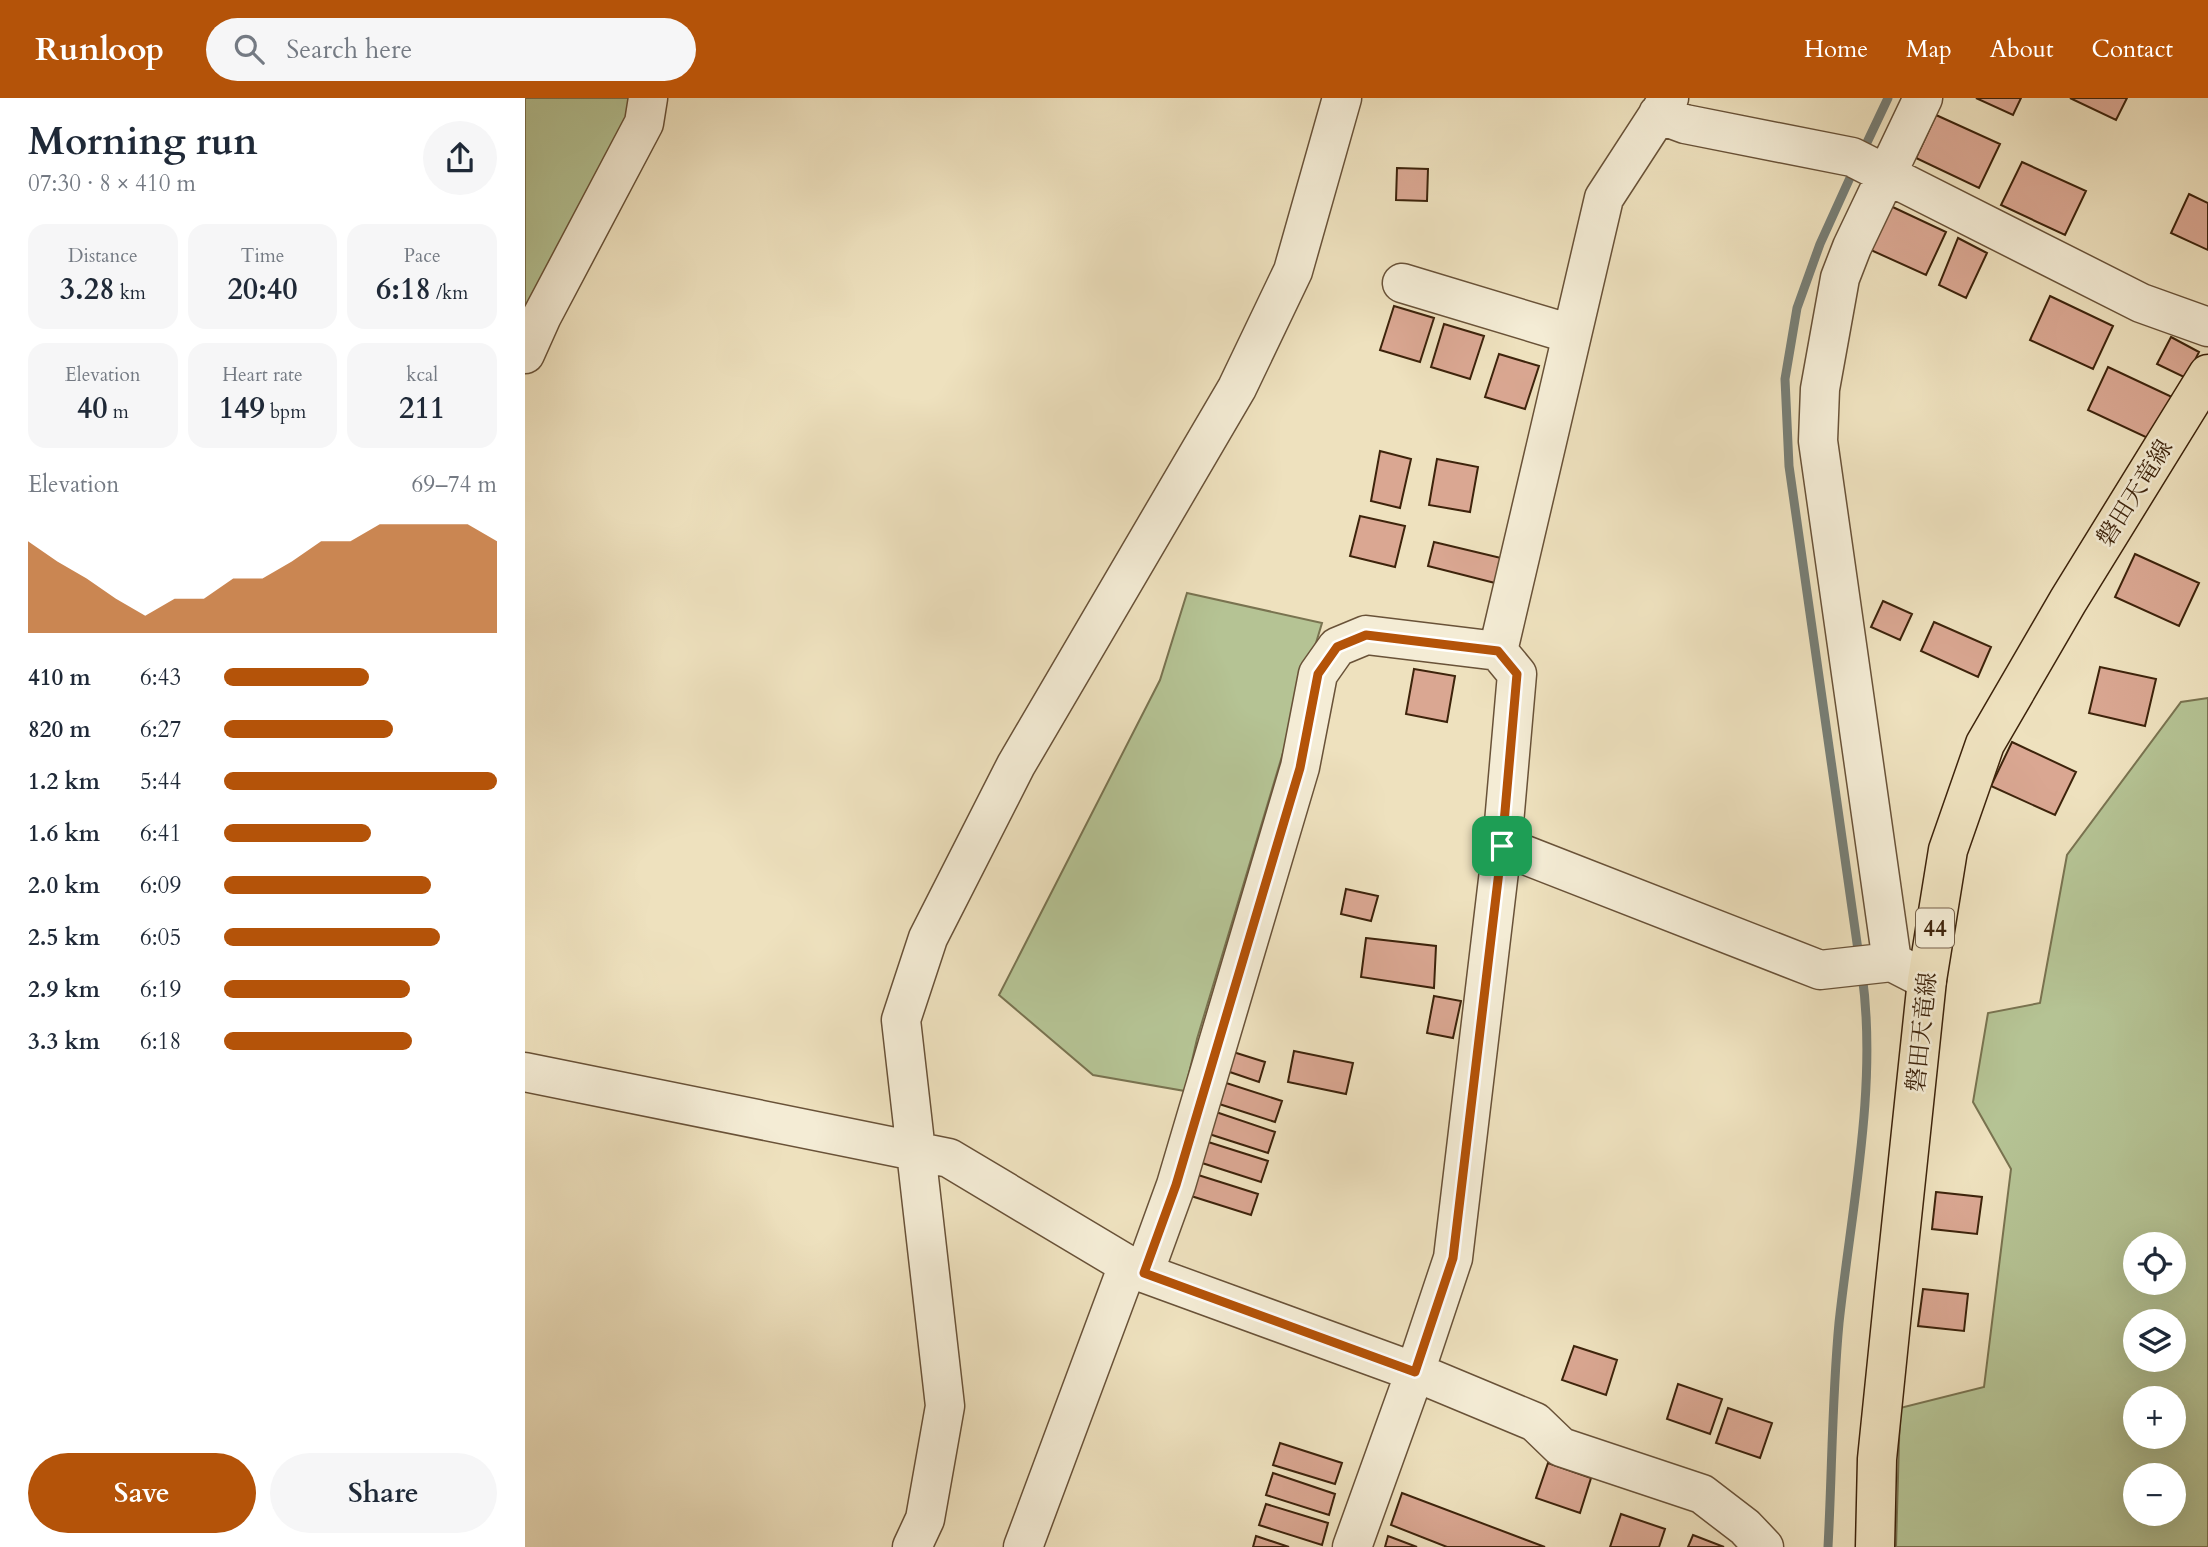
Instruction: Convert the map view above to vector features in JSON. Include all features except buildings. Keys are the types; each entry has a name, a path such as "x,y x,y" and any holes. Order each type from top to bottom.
{"main road":[{"name":"磐田天竜線","path":"1875,1547 1877,1459 1927,980 1948,850 1985,744 2068,601 2208,374"}],"street":[{"path":"525,354 542,316 644,123 649,98"},
{"path":"912,1547 925,1519 945,1406 901,1020 927,938 1016,765 1237,388 1293,271 1342,98"},
{"path":"1876,964 1818,441 1820,389 1840,278 1852,247 1872,167 1923,98"},
{"path":"1498,651 1604,198 1664,106 1685,124 1872,167 2141,303 2208,327"},
{"path":"1402,283 1571,334"},
{"path":"1023,1547 1136,1269 1176,1185 1300,768 1318,674 1337,647 1366,635 1498,651 1517,674 1502,846 1453,1258 1352,1547"},
{"path":"1502,846 1820,970 1876,964 1927,980"},
{"path":"525,1072 949,1158 1136,1269 1415,1372 1535,1422 1560,1447 1702,1493 1745,1527 1764,1547"}],"green space":[{"path":"525,98 641,98 525,326"},
{"path":"1187,593 1322,623 1197,1039 1185,1091 1093,1075 999,995 1160,680"},
{"path":"2208,698 2208,1547 1896,1547 1900,1408 1984,1387 2011,1169 1973,1102 1988,1013 2040,1003 2067,855 2181,702"}],"waterway":[{"path":"1862,153 1888,98"},
{"path":"1854,169 1820,244 1797,308 1785,379 1789,466 1859,957"},
{"path":"1828,1547 1839,1323 1865,1104 1867,1060 1862,974"}],"route":[{"path":"1366,635 1498,651 1517,674 1502,846 1453,1258 1415,1372 1144,1273 1176,1185 1300,768 1318,674 1337,647 1366,635"}]}
